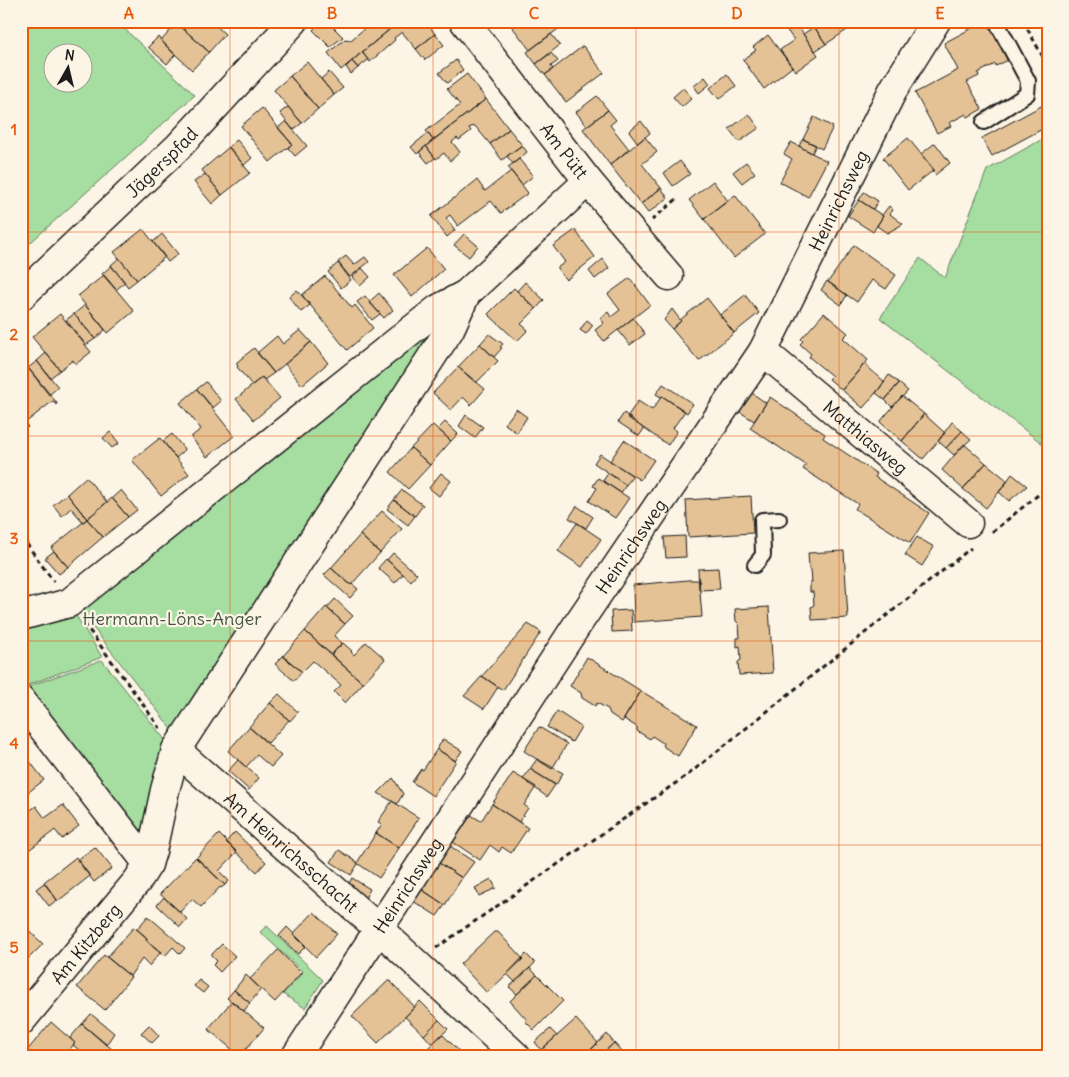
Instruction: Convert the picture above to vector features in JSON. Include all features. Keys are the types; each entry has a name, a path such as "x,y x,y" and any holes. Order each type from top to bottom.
{"street":[{"name":"Jägerspfad","path":"21,296 178,147 294,21"},
{"name":"Am Pütt","path":"464,21 588,180 669,276"},
{"name":"Heinrichsweg","path":"296,1056 583,617 763,351 892,90 936,21"},
{"path":"21,616 69,603 438,309 466,294 588,180"},
{"path":"148,864 176,750 450,329 466,294"},
{"name":"Matthiasweg","path":"763,351 977,534"},
{"path":"21,700 148,864"},
{"name":"Am Heinrichsschacht","path":"176,750 380,930 516,1056"},
{"name":"Am Kitzberg","path":"21,1021 138,880 148,864"}],"lane":[{"path":"984,122 1027,94 1028,81 996,21"},
{"path":"755,565 763,555 762,520 779,519"}],"path":[{"path":"1023,21 1048,66"},
{"path":"635,234 678,198"},
{"path":"415,963 689,774 977,534 1048,487"},
{"path":"21,536 176,750"}],"green space":[{"path":"21,21 116,21 195,95 21,251"},
{"path":"1048,136 1048,448 880,318 920,258 945,278 987,170"},
{"name":"Hermann-Löns-Anger","path":"424,335 428,340 177,736 77,607"},
{"path":"75,614 102,657 25,686 21,681 21,629"},
{"path":"102,660 166,741 142,840 29,686"},
{"path":"267,926 323,980 305,1008 283,994 303,972 260,932"}],"building":[{"path":"179,21 211,21 225,34 209,52 177,23"},
{"path":"321,21 327,21 343,37 330,47 313,30"},
{"path":"373,21 393,21 396,24 341,70 328,53 345,39 351,40"},
{"path":"400,21 426,21 435,34 416,49 402,32 370,62 362,52"},
{"path":"513,21 557,21 561,27 530,50 510,24"},
{"path":"788,21 794,21 818,55 796,71 780,50 794,40 783,25"},
{"path":"812,21 854,21 856,24 826,44"},
{"path":"985,21 990,21 1010,59 978,73 979,76 967,82 982,109 968,117 966,114 949,123 951,126 937,133 915,93 958,70 944,43"},
{"path":"177,23 209,52 192,70 161,41"},
{"path":"814,27 826,44 815,51 803,34"},
{"path":"435,34 444,45 425,60 416,49"},
{"path":"551,34 560,45 536,64 527,52"},
{"path":"768,35 792,67 764,89 743,60 756,50 753,47"},
{"path":"158,37 175,55 167,64 148,47"},
{"path":"583,46 604,73 566,102 545,75"},
{"path":"362,52 368,60 358,68 352,61"},
{"path":"551,53 558,61 551,66 553,69 545,75 536,64"},
{"path":"456,60 463,70 447,83 439,73"},
{"path":"352,61 358,68 351,74 346,67"},
{"path":"307,62 334,95 318,109 290,76"},
{"path":"329,72 343,88 334,95 321,79"},
{"path":"467,74 486,99 433,140 426,131 460,105 447,89"},
{"path":"727,74 736,86 719,99 710,88"},
{"path":"290,76 318,109 302,123 274,90"},
{"path":"705,77 710,84 699,93 694,86"},
{"path":"683,88 692,98 682,107 673,97"},
{"path":"597,96 608,110 587,126 576,112"},
{"path":"486,99 509,129 490,144 475,126 471,127 469,128 471,131 459,140 457,138 452,142 460,152 450,161 444,153 436,159 426,146"},
{"path":"1045,104 1048,110 1048,126 992,156 982,138"},
{"path":"288,107 302,123 293,130 280,113"},
{"path":"262,108 292,144 270,162 241,126"},
{"path":"608,110 616,120 610,125 629,149 610,165 583,129"},
{"path":"749,114 759,128 739,142 729,129"},
{"path":"814,117 833,127 822,149 803,139"},
{"path":"286,121 307,146 295,156 288,148 292,144 278,128"},
{"path":"641,121 650,133 638,143 629,131"},
{"path":"509,129 522,145 502,160 490,144"},
{"path":"428,133 433,140 417,154 411,147"},
{"path":"645,137 657,152 642,164 661,188 641,204 610,165"},
{"path":"908,138 934,170 908,190 883,158"},
{"path":"803,139 816,145 812,153 799,146"},
{"path":"237,140 252,158 244,165 228,147"},
{"path":"791,142 827,161 808,197 780,182 792,159 784,154"},
{"path":"935,143 950,163 935,175 932,172 934,170 921,154"},
{"path":"522,145 527,152 513,164 507,156"},
{"path":"426,146 435,158 428,163 419,152"},
{"path":"229,147 250,173 222,195 202,170"},
{"path":"519,159 533,176 522,185 508,167"},
{"path":"680,161 690,174 673,186 664,173"},
{"path":"746,162 755,173 742,183 733,172"},
{"path":"511,171 528,193 501,213 491,201 458,226 450,215 446,218 455,230 447,237 431,216 477,180 485,191"},
{"path":"205,174 222,195 212,204 194,182"},
{"path":"713,181 728,201 704,219 689,200"},
{"path":"661,188 668,198 648,213 641,204"},
{"path":"864,192 878,201 873,209 859,200"},
{"path":"735,195 765,234 734,258 704,219"},
{"path":"859,200 883,216 873,232 848,216"},
{"path":"889,206 893,210 890,214 903,224 887,233 877,226"},
{"path":"143,229 165,257 137,280 114,252"},
{"path":"575,230 595,257 566,280 557,268 565,262 553,246"},
{"path":"162,234 178,254 168,262 153,242"},
{"path":"464,234 478,246 469,257 454,245"},
{"path":"854,245 896,275 886,289 872,280 857,302 828,282"},
{"path":"427,248 444,269 412,297 394,275"},
{"path":"346,256 354,265 365,257 369,262 350,277 338,262"},
{"path":"119,258 137,280 128,287 111,265"},
{"path":"603,259 609,268 595,279 589,271"},
{"path":"338,263 351,280 341,288 328,272"},
{"path":"111,266 125,282 116,290 102,274"},
{"path":"362,268 370,277 360,286 352,277"},
{"path":"104,275 134,311 108,333 78,296"},
{"path":"325,276 352,308 355,305 373,328 347,350 302,295"},
{"path":"630,278 650,305 604,341 595,330 604,323 600,318 608,312 611,317 620,310 608,294"},
{"path":"827,281 847,295 841,305 821,290"},
{"path":"525,282 544,300 536,309 517,291"},
{"path":"514,288 536,309 521,324 528,330 517,341 488,314"},
{"path":"297,290 310,305 301,312 289,297"},
{"path":"379,293 393,310 384,318 369,302"},
{"path":"745,295 759,313 734,333 720,315"},
{"path":"365,296 380,314 372,320 357,302"},
{"path":"707,298 734,333 699,361 672,329"},
{"path":"85,305 105,330 95,339 74,314"},
{"path":"672,309 681,321 672,329 664,320"},
{"path":"824,313 848,333 843,338 868,360 842,390 829,379 832,376 809,357 811,354 800,344 803,341 801,339"},
{"path":"60,314 91,352 76,364 73,360 60,370 32,337"},
{"path":"74,314 95,339 86,345 66,320"},
{"path":"633,318 645,334 630,345 618,330"},
{"path":"587,320 593,325 586,334 580,330"},
{"path":"300,330 311,342 274,373 257,353 277,336 283,344"},
{"path":"489,334 503,344 494,357 480,344"},
{"path":"311,342 328,363 302,385 285,364"},
{"path":"480,344 498,361 476,383 458,367"},
{"path":"254,348 274,373 264,380 262,377 252,385 237,367 236,363"},
{"path":"46,353 60,370 50,378 37,361"},
{"path":"37,361 58,387 49,395 28,368"},
{"path":"25,364 57,403 56,405 53,401 25,423 27,428 21,422 21,367"},
{"path":"864,364 885,382 863,408 842,390"},
{"path":"458,367 485,389 471,405 463,397 451,410 433,393"},
{"path":"889,375 899,383 885,400 876,393"},
{"path":"262,377 280,398 254,420 236,399"},
{"path":"206,382 221,401 213,408 197,389"},
{"path":"899,383 908,391 892,407 885,400"},
{"path":"663,384 693,404 687,413 656,394"},
{"path":"197,389 234,436 207,457 191,437 201,429 180,403"},
{"path":"749,391 766,403 754,421 737,410"},
{"path":"662,396 685,411 673,428 677,431 668,445 627,417 638,401 652,410"},
{"path":"902,396 924,414 902,441 880,422"},
{"path":"770,397 825,434 823,438 877,474 875,477 929,513 910,543 855,509 858,504 803,469 806,465 750,428"},
{"path":"516,409 527,417 517,433 505,424"},
{"path":"624,413 644,429 639,436 618,422"},
{"path":"924,414 945,433 923,459 902,441"},
{"path":"466,415 483,427 475,438 459,426"},
{"path":"445,422 458,434 451,441 438,429"},
{"path":"952,422 962,431 946,448 938,441"},
{"path":"433,425 451,441 430,465 411,448"},
{"path":"962,431 971,439 954,455 946,448"},
{"path":"110,432 119,443 112,448 103,438"},
{"path":"172,434 185,450 176,458 163,441"},
{"path":"160,438 189,474 161,496 132,460"},
{"path":"624,440 654,460 640,480 610,461"},
{"path":"964,444 986,463 963,489 942,470"},
{"path":"411,448 430,465 408,489 390,472"},
{"path":"600,454 633,476 626,485 594,463"},
{"path":"986,463 1008,481 986,508 963,489"},
{"path":"441,473 451,481 439,496 429,488"},
{"path":"608,473 626,485 621,493 603,481"},
{"path":"1012,474 1027,486 1009,501 999,492"},
{"path":"86,477 107,502 87,519 67,494"},
{"path":"598,478 629,498 615,518 589,501 597,488 593,486"},
{"path":"121,490 137,510 128,517 112,498"},
{"path":"402,490 423,505 415,516 394,500"},
{"path":"67,494 87,519 83,522 71,508 62,516 53,505"},
{"path":"751,496 753,533 688,537 686,500"},
{"path":"112,498 128,517 103,537 87,519"},
{"path":"394,500 415,516 408,525 387,509"},
{"path":"577,506 593,517 586,528 569,518"},
{"path":"382,511 402,529 380,553 360,535"},
{"path":"87,519 103,537 68,567 51,548"},
{"path":"577,523 601,539 582,567 558,551"},
{"path":"360,535 380,553 351,585 331,568"},
{"path":"685,536 686,557 666,558 664,537"},
{"path":"917,537 934,547 922,566 905,555"},
{"path":"54,551 68,567 59,574 45,558"},
{"path":"844,551 848,618 812,620 811,607 814,605 813,592 810,592 810,582 812,582 808,553"},
{"path":"393,553 417,574 411,581 387,560"},
{"path":"386,559 403,574 395,583 378,568"},
{"path":"331,568 358,589 350,598 324,575"},
{"path":"718,568 720,589 699,590 698,569"},
{"path":"699,580 702,617 634,622 633,585"},
{"path":"335,599 353,616 345,624 327,608"},
{"path":"326,607 345,624 334,636 342,643 331,655 305,631"},
{"path":"769,607 773,673 739,675 738,662 741,660 740,646 737,647 737,638 740,638 735,609"},
{"path":"631,610 632,631 612,632 611,611"},
{"path":"528,624 541,632 503,690 482,676"},
{"path":"305,631 363,683 345,703 334,692 341,685 313,661 302,672 283,656"},
{"path":"366,642 385,659 363,683 331,655 343,643 354,655"},
{"path":"283,656 302,672 294,681 275,664"},
{"path":"587,657 641,691 622,722 610,714 608,709 597,703 595,706 582,698 581,693 570,686"},
{"path":"482,676 498,687 484,709 464,696"},
{"path":"641,691 697,725 678,756 652,736 650,739 637,731 637,727 624,719"},
{"path":"279,694 298,712 290,721 270,703"},
{"path":"270,703 289,720 268,743 249,727"},
{"path":"557,711 581,727 572,742 547,727"},
{"path":"249,727 281,756 271,767 257,755 246,767 228,751"},
{"path":"539,727 567,744 552,769 524,751"},
{"path":"443,739 462,751 455,761 437,749"},
{"path":"437,749 456,761 433,796 412,782 421,769 423,770"},
{"path":"21,750 28,759 21,764"},
{"path":"28,759 44,780 26,794 21,787 21,764"},
{"path":"537,759 563,773 556,785 530,769"},
{"path":"238,760 259,778 249,790 228,771"},
{"path":"530,769 555,785 547,797 523,779"},
{"path":"513,773 536,787 524,805 528,808 519,822 492,804"},
{"path":"393,778 403,794 397,804 378,793"},
{"path":"392,801 419,818 399,848 376,833 382,824 378,822"},
{"path":"492,804 528,828 511,853 502,847 499,852 490,845 480,860 453,842 471,815 481,821"},
{"path":"63,805 79,826 62,839 55,830 21,856 21,817 36,806 45,818"},
{"path":"235,832 266,862 257,872 226,842"},
{"path":"376,833 399,848 379,878 357,863"},
{"path":"219,834 237,852 219,871 229,881 225,885 196,858"},
{"path":"450,846 474,862 462,878 439,863"},
{"path":"95,847 112,868 94,882 77,860"},
{"path":"339,850 358,864 351,875 331,862"},
{"path":"76,857 90,876 58,901 44,882"},
{"path":"196,857 225,885 220,887 201,907 192,899 180,912 160,894"},
{"path":"439,863 462,878 445,905 421,889"},
{"path":"352,878 370,889 365,898 347,887"},
{"path":"491,879 496,888 479,896 475,888"},
{"path":"44,883 57,900 49,906 36,889"},
{"path":"421,889 445,905 437,916 413,901"},
{"path":"164,897 187,919 180,927 157,905"},
{"path":"314,912 337,934 316,957 293,934"},
{"path":"148,916 185,948 180,954 173,947 165,956 146,940 147,938 137,929"},
{"path":"21,923 43,944 21,966"},
{"path":"134,927 161,952 149,966 142,959 130,976 107,957"},
{"path":"287,927 306,946 298,954 279,936"},
{"path":"494,932 498,932 523,959 487,993 460,964"},
{"path":"222,944 235,956 220,972 213,965 217,961 211,955"},
{"path":"278,950 301,973 275,1002 250,979"},
{"path":"526,954 535,963 515,982 507,974"},
{"path":"104,955 131,977 105,1010 77,987"},
{"path":"530,968 537,975 517,994 509,987"},
{"path":"246,975 261,989 250,1003 234,990"},
{"path":"537,975 563,1001 534,1030 510,1001"},
{"path":"199,980 208,987 203,993 194,986"},
{"path":"389,980 415,1007 378,1043 352,1016"},
{"path":"234,990 250,1003 244,1011 227,998"},
{"path":"232,1001 264,1028 240,1056 208,1029"},
{"path":"420,1001 439,1020 424,1035 405,1017"},
{"path":"91,1014 114,1033 106,1045 82,1024"},
{"path":"576,1019 598,1043 584,1056 547,1056 541,1050"},
{"path":"439,1020 448,1029 432,1044 424,1035"},
{"path":"51,1022 75,1043 64,1056 29,1056 25,1053"},
{"path":"82,1024 112,1049 106,1056 86,1056 73,1045 75,1043 70,1038"},
{"path":"149,1025 159,1036 152,1043 141,1033"},
{"path":"550,1029 557,1036 541,1050 535,1042"},
{"path":"442,1034 464,1056 420,1056"},
{"path":"607,1034 614,1043 600,1056 587,1056 586,1054"},
{"path":"614,1043 623,1053 620,1056 600,1056"}]}
